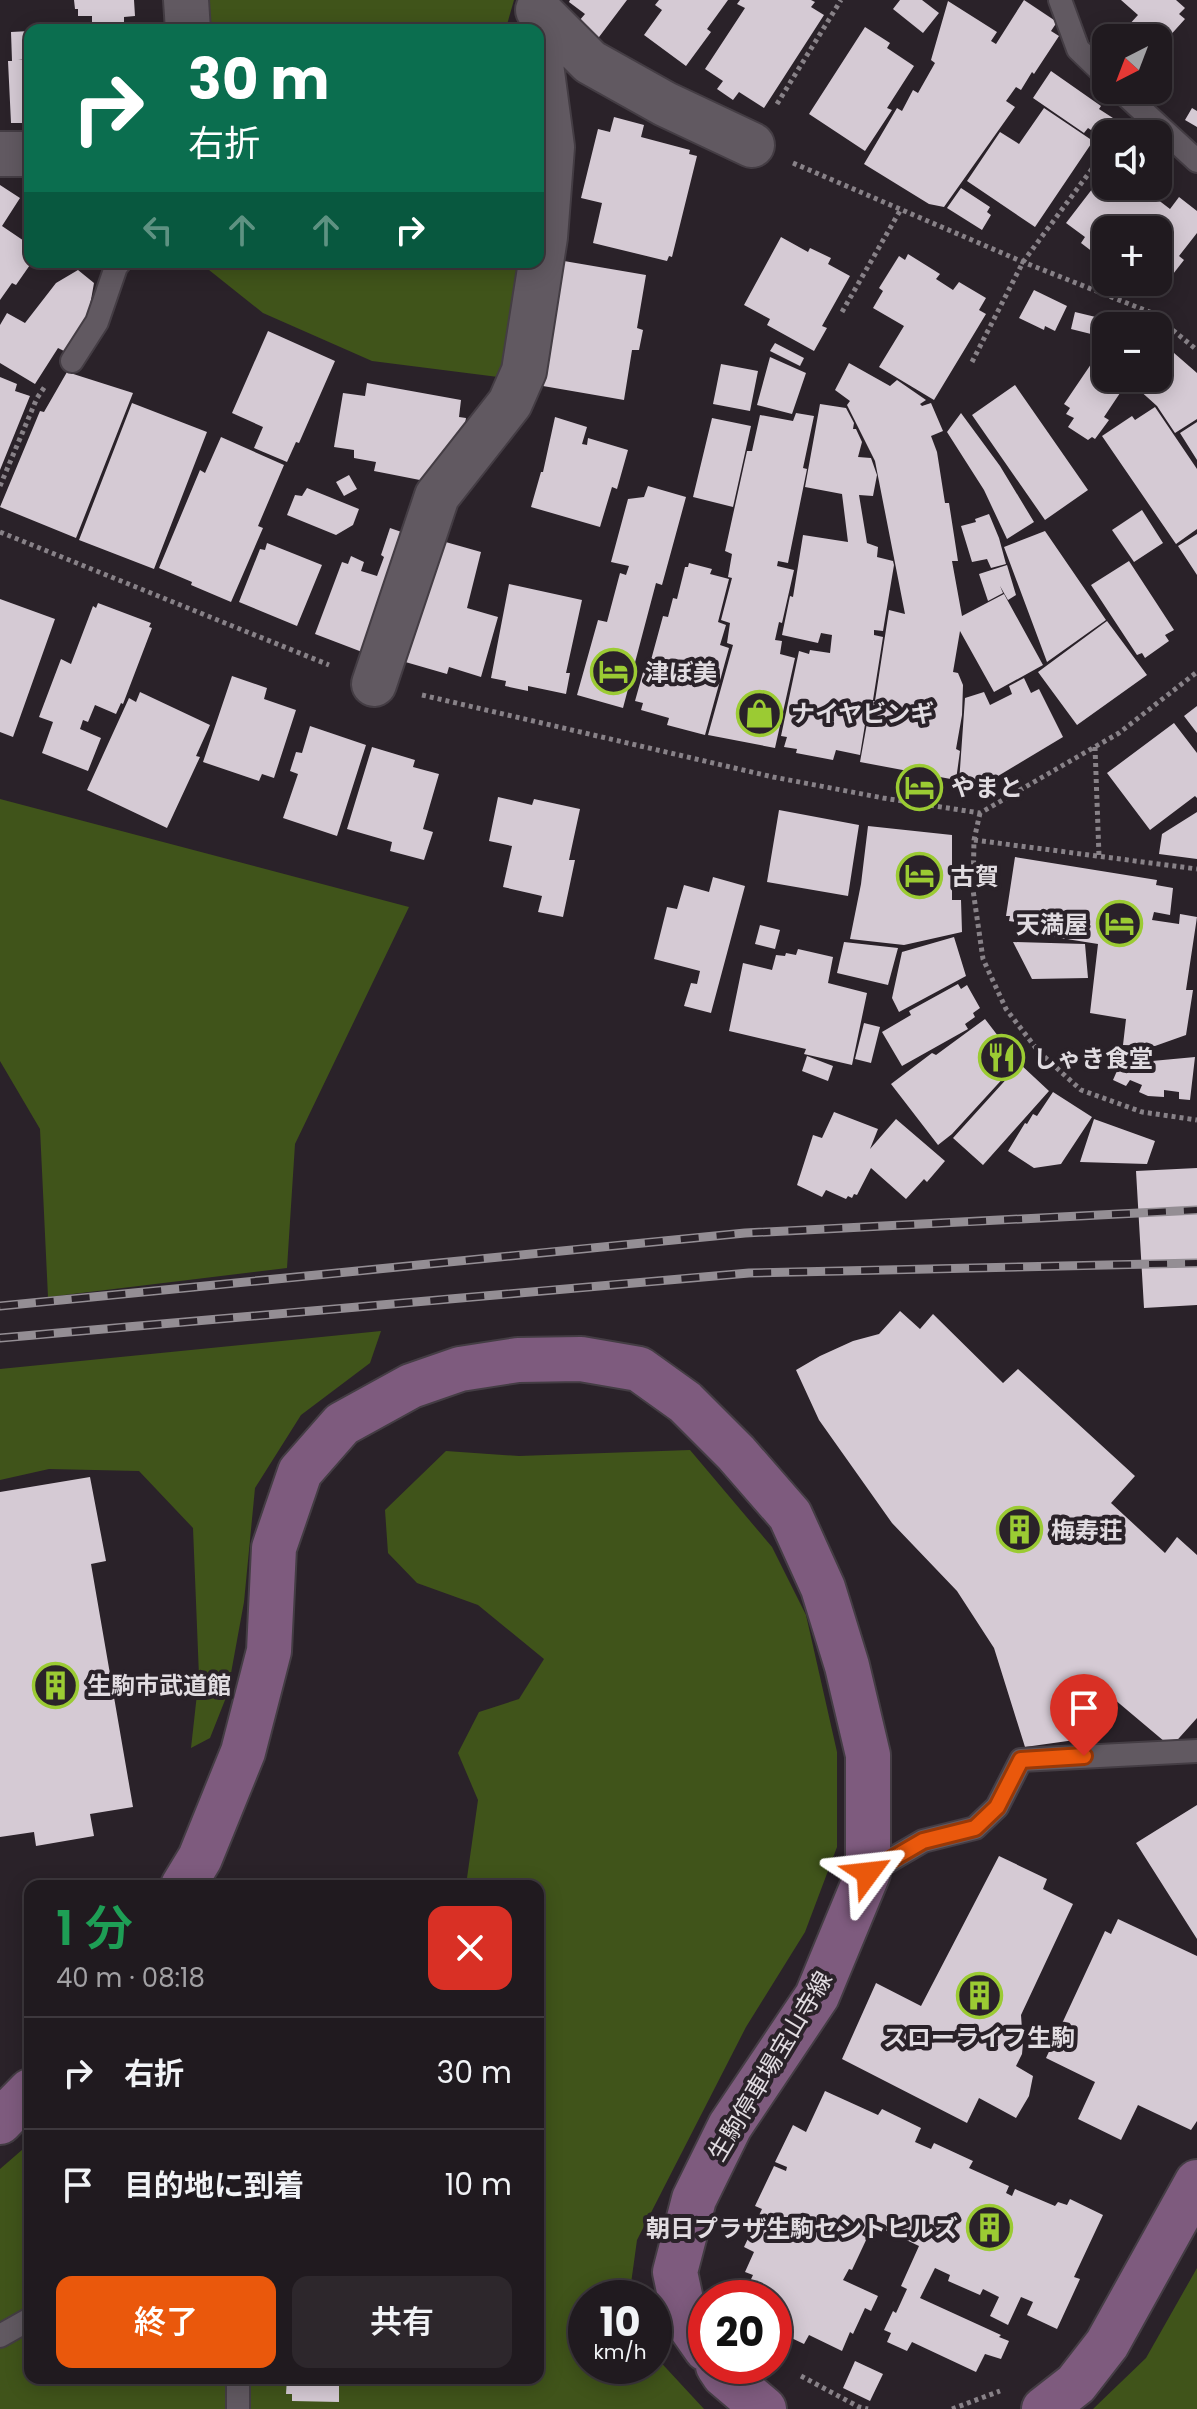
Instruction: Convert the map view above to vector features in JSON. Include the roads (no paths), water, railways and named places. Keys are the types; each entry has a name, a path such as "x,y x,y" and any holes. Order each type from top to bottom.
{"main road":[{"name":"生駒停車場宝山寺線","path":"187,1880 200,1858 243,1752 269,1651 274,1548 300,1472 342,1424 411,1386 460,1369 518,1360 581,1359 639,1369 685,1402 736,1453 790,1515 823,1588 847,1666 868,1755 868,1873 817,1996 730,2126 694,2199 675,2272 688,2323"},
{"path":"0,2122 24,2097"},
{"path":"1044,2409 1076,2384 1107,2344 1197,2182"},
{"path":"735,2384 764,2409"}],"street":[{"path":"186,0 188,24"},
{"path":"544,26 590,62 665,104 752,145"},
{"path":"544,75 552,147 544,243"},
{"path":"0,154 24,154"},
{"path":"374,684 437,496 510,403 524,371 540,268"}],"lane":[{"path":"1060,0 1078,49 1092,62"},
{"path":"1135,104 1197,161"},
{"path":"72,361 97,322 116,268"},
{"path":"868,1873 923,1841 975,1828 997,1807 1021,1760 1197,1751"},
{"path":"0,2336 24,2322"},
{"path":"238,2384 238,2409"}],"railway":[{"path":"0,1306 745,1233 1197,1210"},
{"path":"0,1338 749,1273 1197,1263"}],"place":[{"name":"津ぼ美","path":"614,672"},
{"name":"ナイヤビンギ","path":"760,713"},
{"name":"やまと","path":"920,787"},
{"name":"古賀","path":"920,876"},
{"name":"天満屋","path":"1119,924"},
{"name":"しゃき食堂","path":"1002,1058"},
{"name":"梅寿荘","path":"1020,1530"},
{"name":"生駒市武道館","path":"56,1685"},
{"name":"スローライフ生駒","path":"979,1995"},
{"name":"朝日プラザ生駒セントヒルズ","path":"989,2228"}]}
